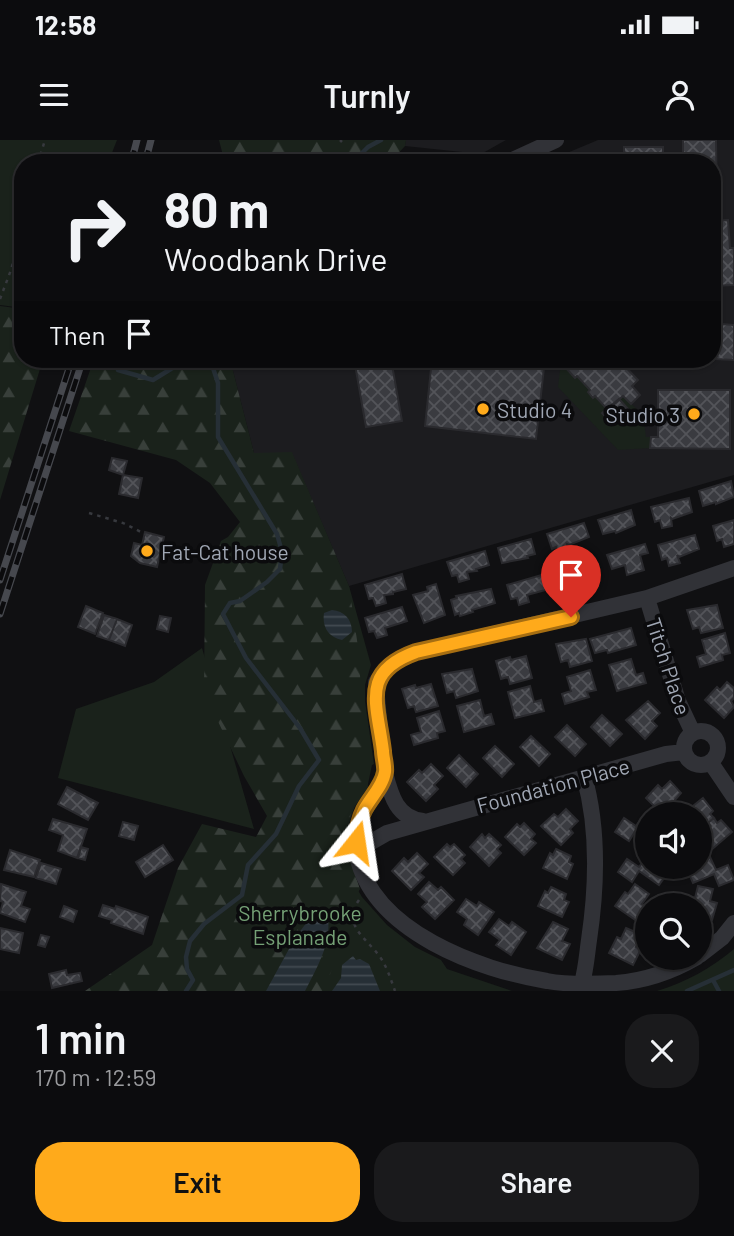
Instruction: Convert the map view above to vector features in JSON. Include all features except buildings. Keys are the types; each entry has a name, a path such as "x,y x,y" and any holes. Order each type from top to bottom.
{"street":[{"path":"525,154 555,140"},
{"path":"423,821 411,819 398,808 385,773 376,682 391,664 416,652 648,598 734,568"},
{"name":"Titch Place","path":"648,598 678,701 693,733"},
{"path":"703,731 717,740 718,755 711,763 695,765 690,762 684,752 686,739 693,733 703,731"},
{"path":"717,740 734,735"},
{"name":"Foundation Place","path":"357,857 366,845 387,833 423,821 666,754 684,752"},
{"path":"711,763 734,797"},
{"path":"385,773 360,818 356,842 357,857 364,878 378,899 408,927 447,951 510,973 549,982 617,983 671,970"},
{"path":"582,983 593,915 595,849 593,819 584,776"},
{"path":"360,818 387,833"},
{"path":"712,946 734,922"}],"path":[{"path":"0,299 14,259"},
{"path":"89,513 123,523 145,534"},
{"path":"363,895 352,916 354,928 383,961 395,991"}],"shaded area":[{"path":"406,140 506,140 481,154 405,146"},
{"path":"598,140 734,140 734,475 349,586 292,453 254,453 232,368 721,368 721,154 565,154"},
{"path":"332,610 344,614 351,623 352,632 342,640 330,634 325,627 324,613"},
{"path":"316,910 326,910 328,921 326,942 305,991 266,991 295,938"},
{"path":"353,956 356,960 360,959 369,964 380,991 332,991 341,978 342,965"}],"green space":[{"path":"0,140 117,140 112,154 14,154 14,307 0,305"},
{"path":"219,140 406,140 405,146 397,154 223,154"},
{"path":"0,306 14,308 14,368 40,368 0,500"},
{"path":"91,368 232,368 254,453 292,452 349,586 358,647 368,787 351,812 347,835 350,860 360,889 350,906 347,928 324,991 85,991 152,945 178,868 202,824 256,837 267,816 244,776 204,692 205,585 221,541 228,537 240,522 210,483 176,460 69,431"},
{"path":"560,368 566,368 574,378 577,376 590,390 588,392 607,409 602,413 613,425 629,410 619,399 623,396 642,416 646,437 651,437 650,448 618,450 558,387"},
{"name":"Sherrybrooke Esplanade","path":"349,586 371,665 365,685 365,701 374,764 368,784 356,802 345,835 353,882 362,897 387,925 415,947 441,960 447,969 512,991 184,991 261,847"},
{"path":"202,648 254,829 58,778 76,709 154,682"},
{"path":"734,949 734,991 657,991 704,970 712,970 712,965"}],"waterway":[{"path":"361,154 381,140"},
{"path":"118,370 153,380 172,368"},
{"path":"186,991 193,980 187,969 186,957 190,941 204,924 242,895 248,865 276,834 299,786 319,760 300,728 246,658 223,614 230,603 240,601 280,569 282,552 277,534 218,437 218,383 213,368"},
{"path":"687,991 734,970"},
{"path":"713,980 719,991"}],"railway":[{"path":"133,154 137,140"},
{"path":"147,154 151,140"},
{"path":"0,580 69,368"},
{"path":"0,614 80,368"}],"place":[{"name":"Studio 4","path":"483,409"},
{"name":"Studio 3","path":"694,414"},
{"name":"Fat-Cat house","path":"147,551"}],"route":[{"path":"356,842 357,829 364,810 385,773 376,682 381,674 401,657 416,652 571,617"}]}
